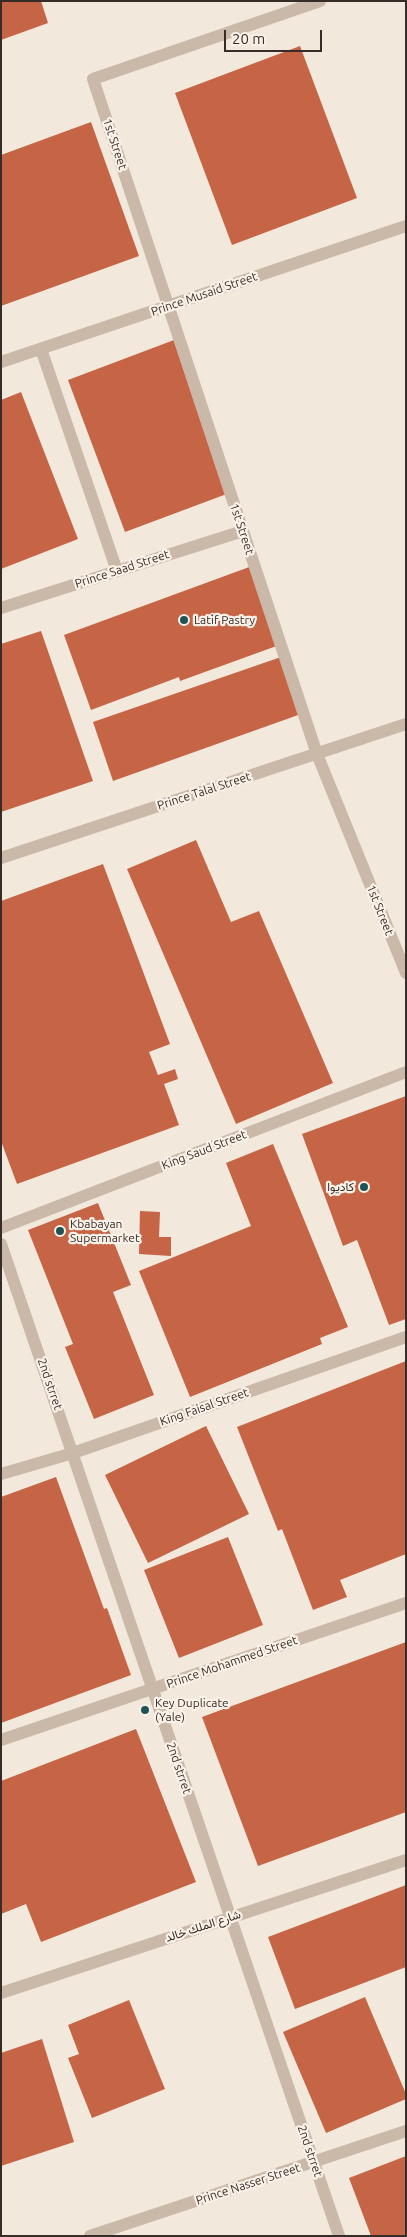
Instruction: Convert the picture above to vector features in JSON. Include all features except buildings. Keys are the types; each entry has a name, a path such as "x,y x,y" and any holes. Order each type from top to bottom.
{"street":[{"name":"1st Street","path":"320,1 93,79 317,754 406,973"},
{"name":"Prince Musaid Street","path":"1,362 406,226"},
{"path":"41,349 117,571"},
{"name":"Prince Saad Street","path":"1,608 243,530"},
{"name":"Prince Talal Street","path":"1,858 406,724"},
{"name":"King Saud Street","path":"1,1228 406,1072"},
{"name":"2nd strret","path":"1,1244 339,2236"},
{"name":"King Faisal Street","path":"1,1474 73,1453 406,1337"},
{"name":"Prince Mohammed Street","path":"1,1740 406,1603"},
{"name":"شارع الملك خالد","path":"1,1993 406,1860"},
{"name":"Prince Nasser Street","path":"90,2236 406,2131"}],"place":[{"name":"Latif Pastry","path":"184,620"},
{"name":"كاديوا","path":"364,1187"},
{"name":"Kbabayan Supermarket","path":"60,1231"},
{"name":"Key Duplicate (Yale)","path":"145,1710"}]}
